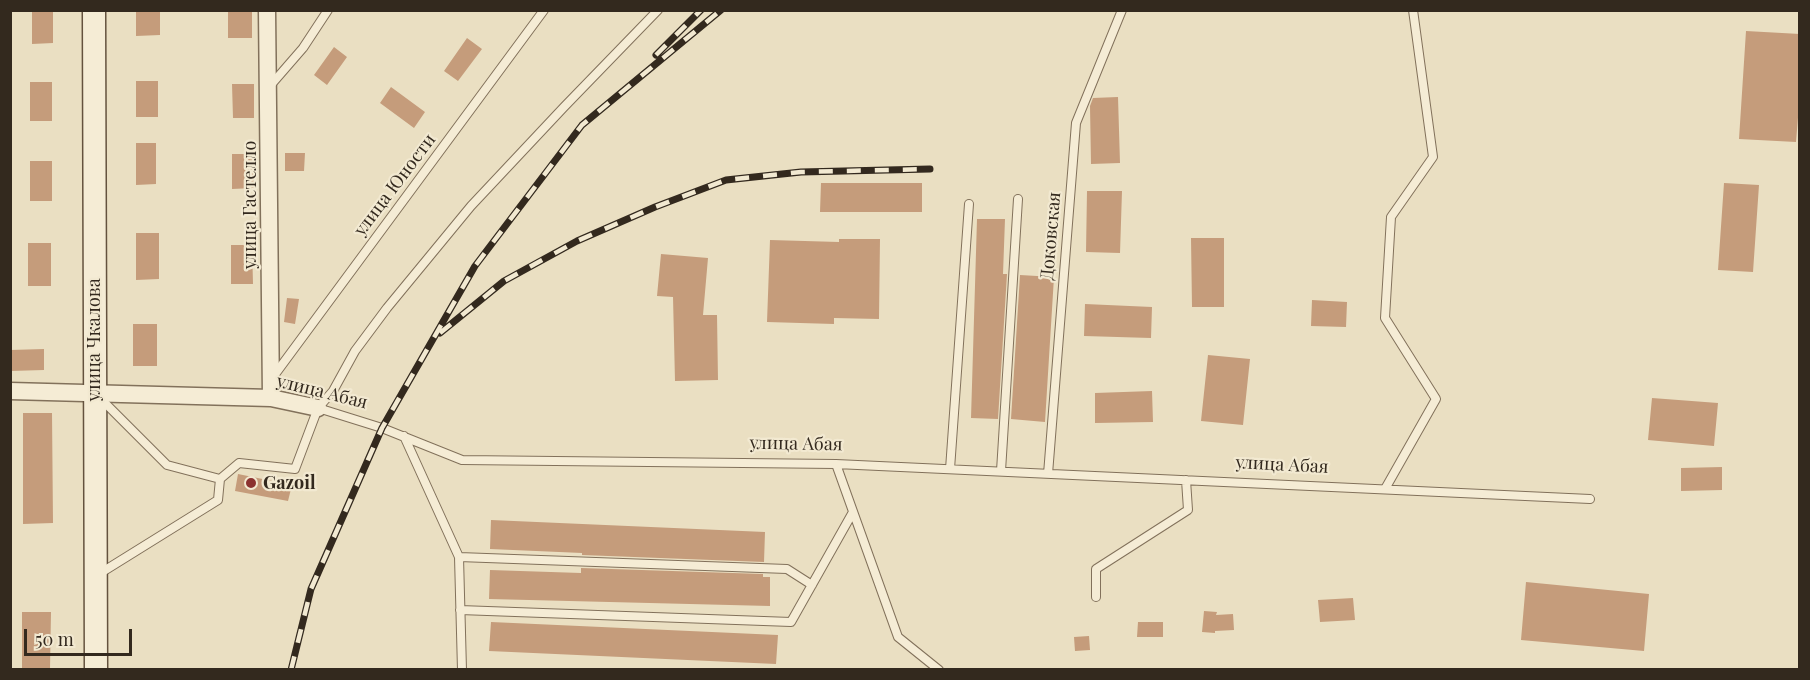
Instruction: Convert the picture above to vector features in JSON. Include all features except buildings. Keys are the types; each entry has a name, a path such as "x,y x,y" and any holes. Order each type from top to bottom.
{"main road":[{"name":"улица Чкалова","path":"94,10 96,669"}],"street":[{"name":"улица Гастелло","path":"267,10 271,398"},
{"name":"улица Абая","path":"10,391 271,398 318,408"}],"lane":[{"path":"268,88 303,48 328,10"},
{"name":"улица Юности","path":"271,379 544,10"},
{"path":"96,576 218,501 220,480 239,464 296,469 318,408 333,391 355,351 387,308 471,206 658,10"},
{"name":"Доковская","path":"1048,474 1077,123 1122,10"},
{"path":"1385,489 1436,399 1385,318 1391,217 1433,157 1413,10"},
{"path":"1001,471 1018,199"},
{"path":"950,469 969,204"},
{"path":"94,392 167,465 220,480"},
{"name":"улица Абая","path":"318,408 404,436 462,460 836,464 1590,499"},
{"path":"404,436 459,557 462,669"},
{"path":"836,464 898,637 939,669"},
{"path":"1096,597 1096,569 1188,510 1186,480"},
{"path":"460,610 791,622 853,512"},
{"path":"459,557 787,569 812,585"}],"railway":[{"path":"656,55 701,10"},
{"path":"291,670 311,589 382,428 475,266 582,125 721,10"},
{"path":"440,333 504,281 577,241 655,207 726,180 801,172 930,169"}],"place":[{"name":"Gazoil","path":"251,483"}]}
